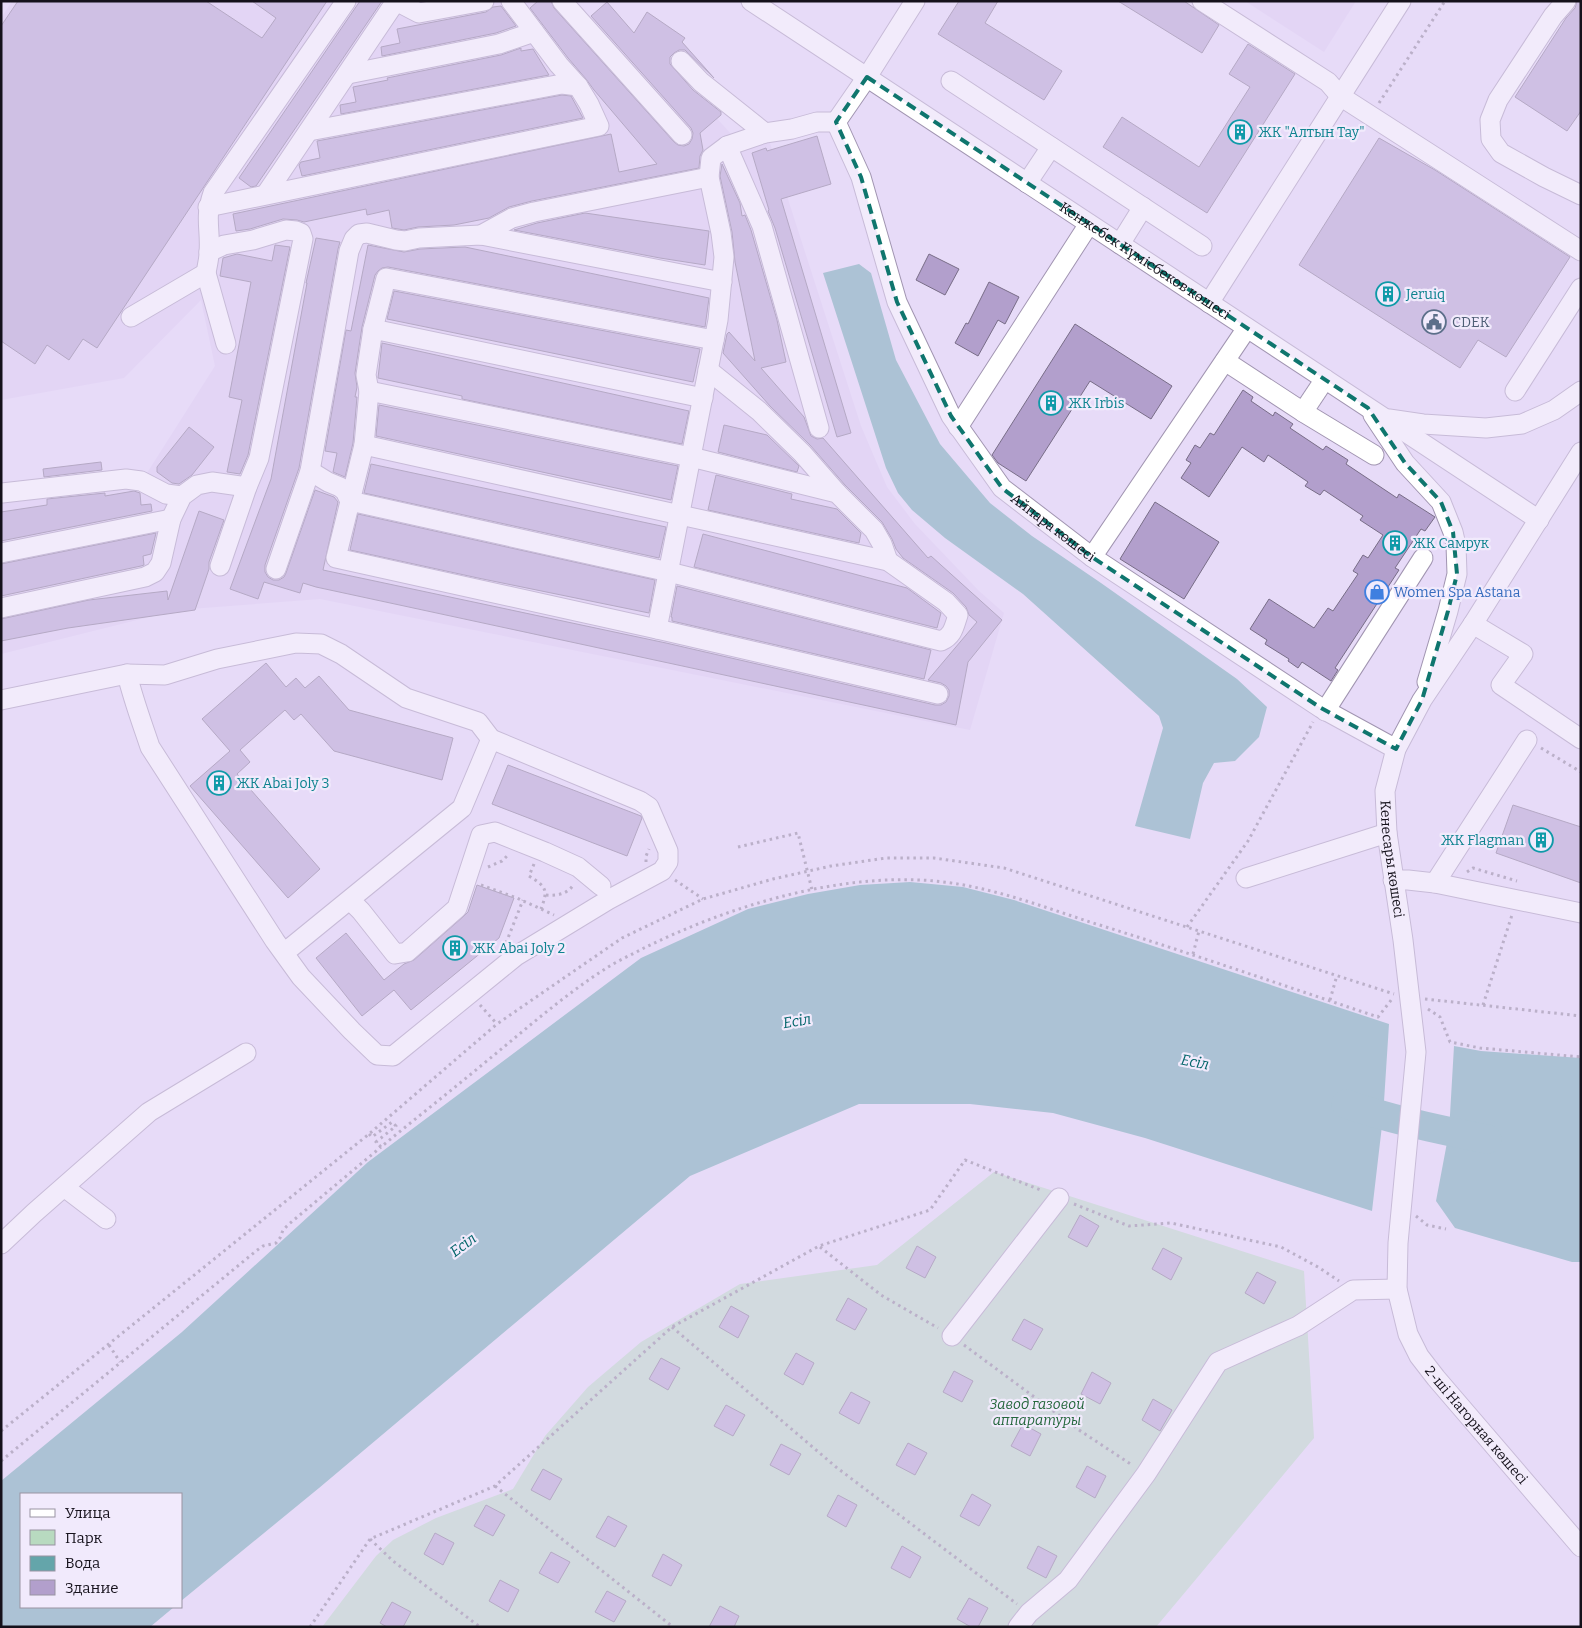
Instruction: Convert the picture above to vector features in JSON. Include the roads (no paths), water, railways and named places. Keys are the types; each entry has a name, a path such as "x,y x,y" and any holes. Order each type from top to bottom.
{"street":[{"path":"226,344 206,273 209,252 208,207 213,193 346,1"},
{"path":"266,194 396,1 424,7 484,1"},
{"path":"208,207 599,126 578,86 559,65 511,1"},
{"path":"562,1 682,136"},
{"name":"Кенжебек Күмісбеков көшесі","path":"751,1 1539,520"},
{"path":"658,629 714,340 722,282 724,257 709,178 711,158 727,146 765,133 792,129 817,122 836,122 915,1"},
{"path":"1202,1 1328,82 1340,96 1581,250"},
{"path":"1209,303 1401,1"},
{"path":"1566,1 1553,16 1498,100 1490,120 1491,139 1501,153 1581,195"},
{"path":"1570,1 1581,3"},
{"path":"348,74 499,44 534,32"},
{"path":"681,61 701,82 765,133"},
{"path":"951,81 1202,246"},
{"path":"309,130 562,84 578,86"},
{"name":"Айпара көшесі","path":"836,122 861,177 897,302 951,416 1002,488 1092,557 1323,710 1396,749"},
{"path":"727,146 762,226 820,428"},
{"path":"1027,183 1052,147"},
{"path":"481,235 512,218 534,212 709,178"},
{"path":"1120,244 1143,208"},
{"path":"958,427 1089,224"},
{"path":"209,252 224,245 253,240 286,230 302,233 303,239 259,458 220,566"},
{"path":"276,569 310,471 349,251 354,239 359,234 367,233 405,241 419,238 481,235 722,282"},
{"path":"131,317 206,273"},
{"path":"714,340 386,278 373,329 366,375 369,391 364,445 336,558 658,629 938,694"},
{"path":"1516,391 1581,288"},
{"path":"1092,557 1247,328"},
{"path":"373,329 702,398"},
{"path":"1224,361 1374,456"},
{"path":"708,370 759,411 802,452 874,530 882,544 888,561"},
{"path":"1303,412 1325,379"},
{"path":"369,391 691,457 838,493"},
{"path":"1385,419 1423,424 1486,428 1522,424 1554,410 1581,391"},
{"path":"1368,408 1405,463 1441,502 1456,545 1457,574 1422,700"},
{"path":"350,501 669,572 941,641 952,633 958,615 940,598 888,561 364,445"},
{"name":"Кенесары көшесі","path":"1398,1289 1398,1243 1416,1052 1387,833 1385,791 1396,749 1422,700 1473,624 1581,452"},
{"path":"310,471 340,487 345,491 350,501"},
{"path":"2,493 126,479 141,481 166,494 182,496"},
{"path":"1,608 145,577 155,572 161,563 171,520 182,496 198,485 212,482 247,487"},
{"path":"1,553 171,520"},
{"path":"1323,710 1423,558"},
{"path":"1473,624 1523,654 1501,685 1581,739"},
{"path":"1,700 127,674 165,675 217,659 266,648 296,643 322,644 341,654 406,698 478,722 491,739 640,801 649,807 668,851 668,862 662,871 608,900 516,956 393,1056 377,1055 301,977 284,953 150,747 127,674"},
{"path":"284,953 462,808 491,739"},
{"path":"1435,883 1527,740"},
{"path":"350,900 395,954 407,952 457,908 481,835 495,832 578,866 601,886"},
{"path":"1246,878 1387,833"},
{"path":"1393,880 1435,883 1581,913"},
{"path":"1,1244 149,1112 246,1053"},
{"path":"64,1187 106,1218"},
{"path":"952,1336 1059,1198"},
{"path":"1024,1620 1068,1580 1146,1474 1218,1362 1298,1326 1353,1290 1398,1289"},
{"name":"2-ші Нагорная көшесі","path":"1398,1289 1408,1334 1419,1356 1581,1547"}],"water":[{"path":"859,264 871,273 896,360 940,444 990,503 1032,536 1237,679 1267,707 1259,737 1235,761 1214,763 1203,783 1190,839 1135,826 1163,728 1159,716 1023,594 945,538 912,510 898,493 886,468 823,273"},
{"path":"910,882 963,887 1014,900 1389,1024 1383,1117 1372,1211 1145,1138 1053,1113 970,1104 859,1104 690,1176 319,1488 182,1600 182,1493 20,1493 20,1608 173,1608 150,1627 1,1627 1,1481 182,1332 368,1162 641,958 748,909 808,894 860,885"},
{"path":"1454,1046 1481,1051 1581,1058 1581,1262 1572,1262 1455,1228 1436,1201 1449,1132"}],"waterway":[{"name":"Есіл","path":"1346,1104 1416,1124 1487,1139"}],"place":[{"name":"ЖК \"Алтын Тау\"","path":"1240,132"},
{"name":"Jeruiq","path":"1388,294"},
{"name":"CDEK","path":"1434,322"},
{"name":"ЖК Irbis","path":"1051,403"},
{"name":"ЖК Самрук","path":"1395,543"},
{"name":"Women Spa Astana","path":"1377,592"},
{"name":"ЖК Abai Joly 3","path":"219,783"},
{"name":"ЖК Flagman","path":"1541,840"},
{"name":"ЖК Abai Joly 2","path":"455,948"}],"park label":[{"name":"Завод газовой аппаратуры","path":"1037,1412"}]}
